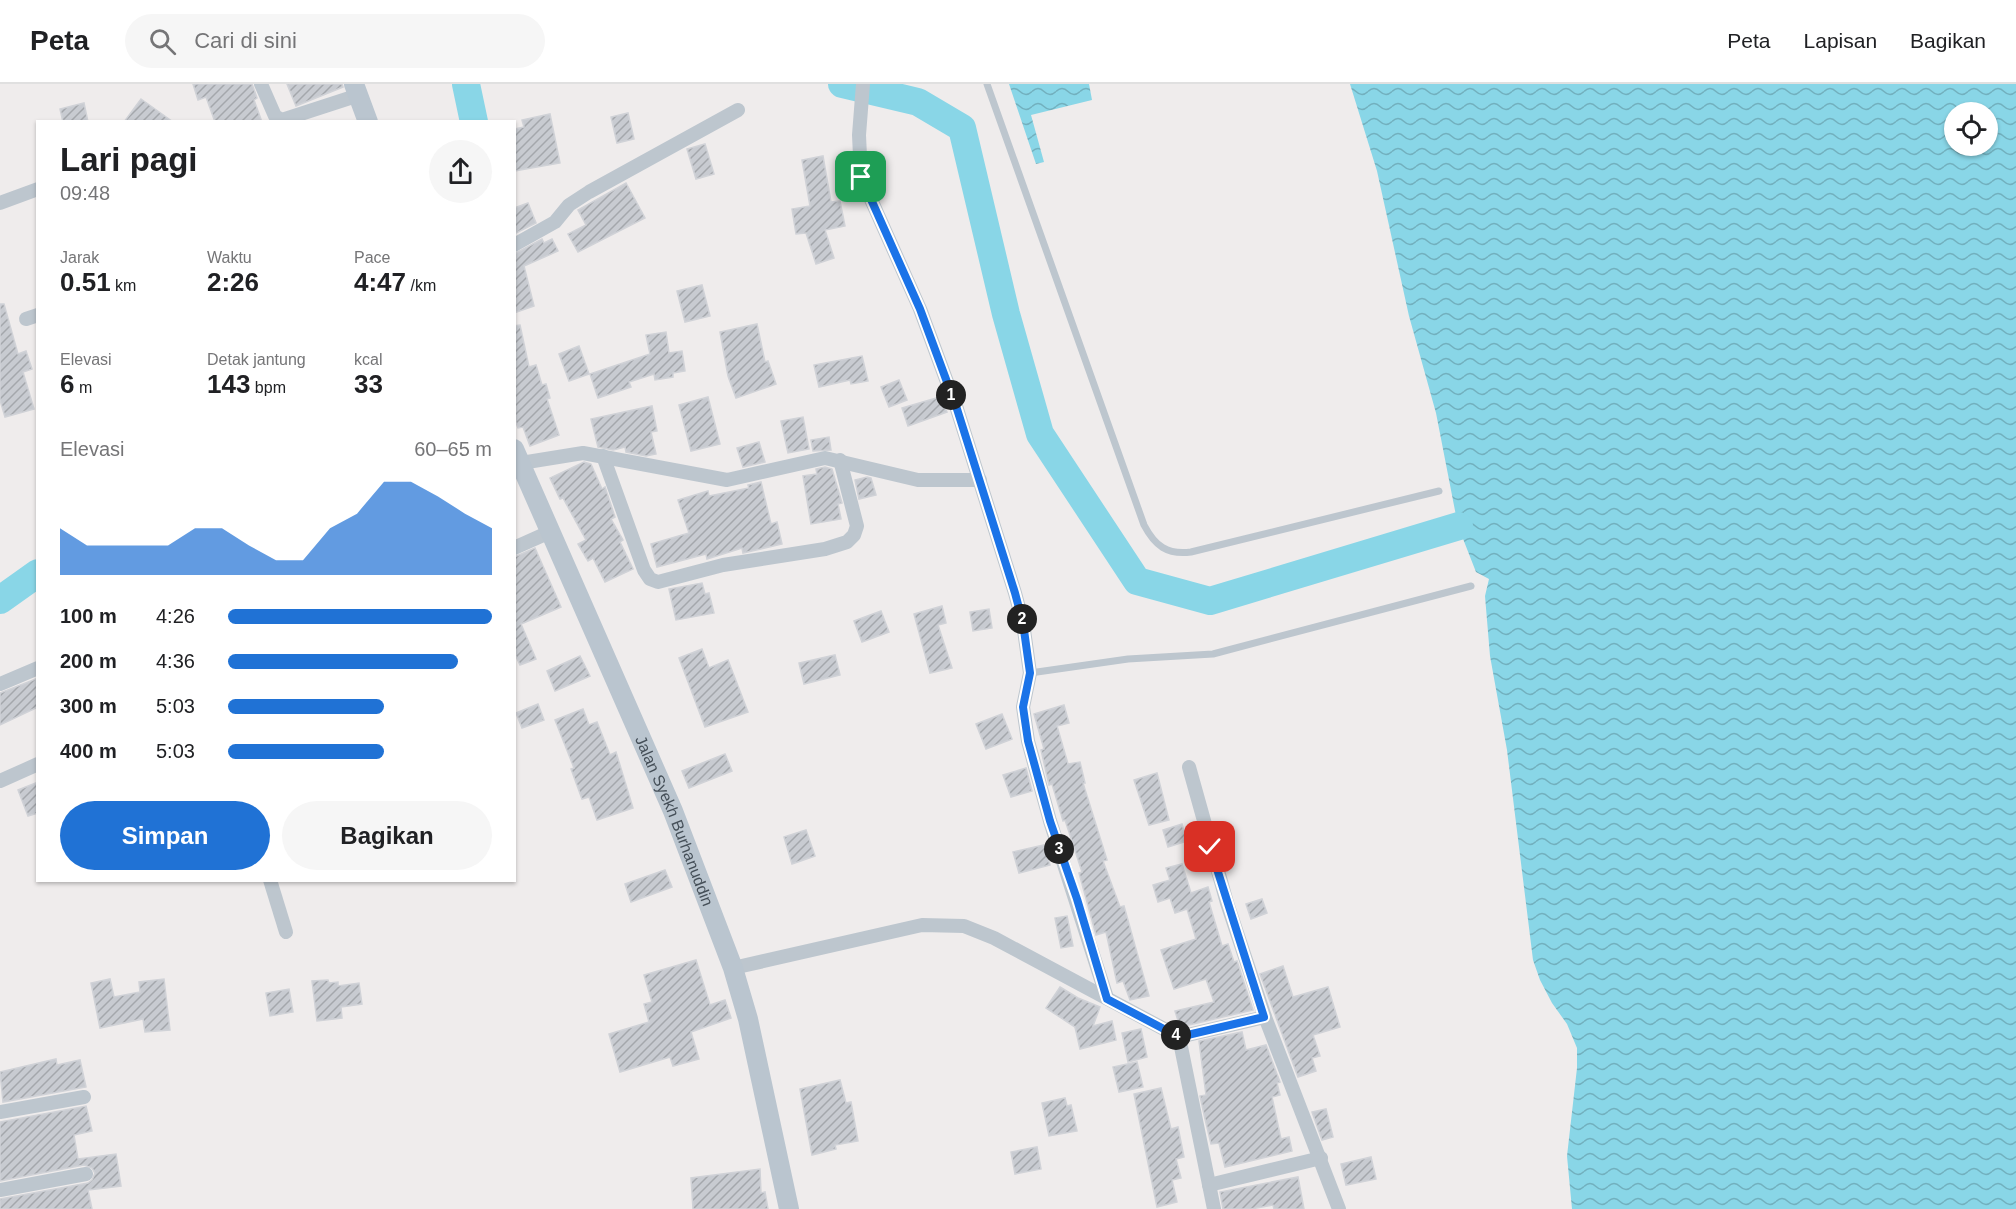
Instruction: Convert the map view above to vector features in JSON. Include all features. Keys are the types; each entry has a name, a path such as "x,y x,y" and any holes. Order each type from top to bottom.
{"main road":[{"path":"356,89 367,120"},
{"name":"Jalan Syekh Burhanuddin","path":"518,456 674,811 733,968 748,1019 789,1209"}],"street":[{"path":"261,84 275,116 282,120 356,89"},
{"path":"863,84 858,159 867,195 920,309 980,480 1023,623 1030,673 1023,707 1028,741 1050,821 1077,899 1107,999"},
{"path":"516,244 555,222 569,205 589,192 738,110"},
{"path":"0,203 9,197 36,190"},
{"path":"518,456 571,453 603,456 727,480 816,459 840,460 918,480 980,480"},
{"path":"603,456 644,570 650,579 658,582 723,565 825,549 848,542 857,526 840,460"},
{"path":"516,547 552,531"},
{"path":"0,684 36,669"},
{"path":"0,781 36,765"},
{"path":"1189,767 1227,903 1264,1017 1340,1209"},
{"path":"271,882 286,932"},
{"path":"733,968 922,925 947,925 978,930 1179,1037 1264,1017"},
{"path":"1179,1037 1214,1209"},
{"path":"0,1112 84,1097"},
{"path":"1209,1185 1321,1158"},
{"path":"0,1190 86,1174"}],"lane":[{"path":"987,84 1143,525 1157,545 1172,552 1191,552 1439,491"},
{"path":"1030,673 1118,660 1213,654 1471,586"}],"water":[{"path":"1009,84 1089,84 1092,100 1031,115 1044,162 1036,164"},
{"path":"1350,84 2016,84 2016,1209 1572,1209 1567,1156 1577,1068 1577,1048 1567,1024 1552,1003 1540,980 1533,960 1507,750 1490,656 1485,596 1489,579 1476,572 1458,526 1436,413 1409,316 1377,171"}],"building":[{"path":"193,84 252,84 257,98 254,100 261,120 214,120 206,97 198,100"},
{"path":"287,84 342,84 343,87 296,106"},
{"path":"141,99 170,120 125,120"},
{"path":"84,103 88,120 63,120 60,109"},
{"path":"628,113 634,139 617,143 611,117"},
{"path":"550,114 560,163 516,171 516,129 524,127 522,120"},
{"path":"705,144 714,174 696,179 687,149"},
{"path":"823,156 831,202 840,201 845,226 825,230 834,258 816,264 806,233 796,234 792,209 810,206 802,160"},
{"path":"626,183 645,218 578,252 568,234 586,225 578,210"},
{"path":"528,203 536,223 516,233 516,207"},
{"path":"542,239 544,243 552,239 558,251 524,266 534,306 516,312 516,253"},
{"path":"702,285 710,316 685,322 677,291"},
{"path":"0,304 4,304 18,354 26,351 32,369 23,372 34,409 5,417 0,400"},
{"path":"757,324 765,362 768,361 776,384 736,398 728,376 720,332"},
{"path":"520,325 529,367 536,365 542,385 546,384 550,398 547,399 559,435 530,446 523,427 518,428 516,422 516,326"},
{"path":"666,332 669,353 682,351 685,371 673,373 673,377 655,380 654,374 629,382 631,387 598,398 590,374 650,354 646,335"},
{"path":"579,346 589,374 569,381 559,354"},
{"path":"862,356 868,381 851,384 850,380 819,387 814,365"},
{"path":"899,380 907,400 889,407 881,387"},
{"path":"708,397 720,444 691,451 679,405"},
{"path":"940,397 947,412 908,426 902,408"},
{"path":"652,406 657,431 651,432 656,454 646,456 626,452 625,447 613,450 598,447 591,419"},
{"path":"803,417 809,449 788,453 781,421"},
{"path":"829,437 831,450 813,451 811,440"},
{"path":"759,442 765,462 743,467 737,448"},
{"path":"584,462 591,464 602,489 605,487 615,517 611,519 623,540 620,542 633,569 605,582 593,558 588,561 578,544 586,540 563,498 560,499 550,478"},
{"path":"825,467 832,469 842,503 838,504 841,519 811,524 803,476 817,474 816,469"},
{"path":"871,478 876,495 859,499 855,480"},
{"path":"761,482 771,524 777,522 782,544 743,553 742,548 707,559 706,554 657,567 651,544 689,533 678,500 708,491 709,496 749,488 748,485"},
{"path":"535,548 561,607 521,624 536,659 520,665 516,656 516,556"},
{"path":"702,583 705,594 709,593 714,613 676,620 669,589"},
{"path":"942,606 946,623 938,625 952,668 930,673 914,614"},
{"path":"989,609 992,628 973,631 970,612"},
{"path":"881,611 889,632 862,642 854,621"},
{"path":"702,649 709,668 728,660 748,712 705,727 679,658"},
{"path":"835,655 840,675 804,684 799,663"},
{"path":"580,656 590,676 555,691 547,671"},
{"path":"36,679 36,708 0,725 0,693"},
{"path":"538,704 544,720 522,728 516,713"},
{"path":"1064,705 1069,723 1057,726 1068,764 1080,762 1085,783 1083,783 1107,860 1103,861 1120,907 1124,906 1149,996 1130,1000 1123,981 1117,983 1106,932 1096,935 1079,873 1082,872 1052,784 1049,785 1041,750 1044,749 1034,714"},
{"path":"583,709 589,725 597,722 610,755 616,752 633,808 597,820 589,797 582,799 571,769 574,768 555,720"},
{"path":"1002,714 1012,739 986,749 976,724"},
{"path":"725,754 732,771 689,788 682,771"},
{"path":"1026,768 1032,791 1011,797 1003,775"},
{"path":"1157,773 1169,820 1149,825 1134,780"},
{"path":"36,783 36,814 28,816 18,790"},
{"path":"1182,824 1187,841 1168,847 1163,830"},
{"path":"806,830 815,856 792,864 784,837"},
{"path":"1044,845 1050,865 1019,873 1013,852"},
{"path":"1182,864 1191,893 1208,887 1212,901 1209,902 1222,946 1228,944 1234,962 1237,961 1253,1010 1180,1027 1175,1011 1214,1002 1206,979 1174,989 1161,950 1196,939 1187,909 1175,913 1170,898 1158,902 1153,885 1170,880 1166,868"},
{"path":"665,870 672,887 631,902 625,884"},
{"path":"1262,899 1267,913 1251,919 1246,904"},
{"path":"1067,916 1073,946 1061,948 1055,918"},
{"path":"696,960 710,1005 725,1000 731,1018 691,1032 699,1059 673,1066 670,1057 620,1072 609,1034 649,1022 644,1004 652,1002 644,975"},
{"path":"1283,966 1293,997 1328,987 1340,1027 1313,1035 1320,1056 1312,1058 1316,1071 1298,1077 1260,974"},
{"path":"110,979 114,997 140,992 139,982 164,979 170,1030 145,1032 143,1019 100,1028 91,983"},
{"path":"328,980 329,983 338,982 338,986 359,983 362,1004 341,1007 342,1018 317,1021 312,981"},
{"path":"1060,987 1100,1007 1093,1026 1112,1021 1116,1040 1080,1049 1075,1027 1046,1008"},
{"path":"289,989 293,1012 270,1016 266,993"},
{"path":"1141,1029 1147,1057 1128,1062 1122,1033"},
{"path":"1242,1032 1246,1050 1266,1045 1280,1082 1277,1083 1280,1095 1272,1097 1281,1139 1289,1137 1292,1151 1225,1167 1219,1143 1211,1144 1200,1096 1206,1095 1199,1041"},
{"path":"56,1059 57,1065 80,1060 86,1087 3,1102 0,1072"},
{"path":"1137,1062 1143,1087 1119,1092 1113,1067"},
{"path":"840,1080 846,1103 851,1102 858,1141 835,1145 836,1149 812,1155 800,1089"},
{"path":"1161,1088 1171,1129 1178,1127 1184,1157 1176,1159 1181,1178 1172,1180 1177,1202 1157,1207 1134,1094"},
{"path":"1065,1098 1067,1106 1071,1105 1077,1131 1049,1136 1042,1103"},
{"path":"86,1106 92,1131 74,1135 78,1159 116,1154 121,1186 88,1190 92,1209 0,1209 0,1199 88,1183 95,1173 92,1168 84,1165 0,1181 0,1122"},
{"path":"1326,1109 1333,1137 1322,1140 1312,1112"},
{"path":"1037,1147 1041,1169 1015,1174 1011,1152"},
{"path":"1371,1157 1376,1179 1346,1185 1341,1164"},
{"path":"760,1169 761,1193 765,1192 768,1209 693,1209 691,1178"},
{"path":"1298,1177 1304,1209 1274,1209 1273,1205 1251,1209 1223,1209 1220,1192"}],"waterway":[{"path":"466,84 474,120"},
{"path":"842,84 918,102 962,128 1006,314 1040,434 1137,581 1210,601 1459,526"},
{"path":"0,600 36,574"}],"route":[{"path":"861,177 867,195 920,309 957,409 1015,593 1023,623 1030,673 1023,707 1028,741 1050,821 1077,899 1107,999 1179,1037 1264,1017 1210,847"}]}
